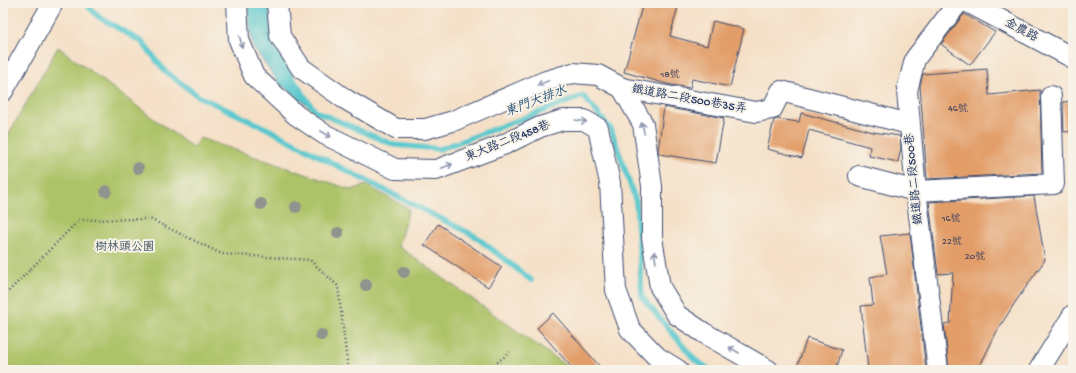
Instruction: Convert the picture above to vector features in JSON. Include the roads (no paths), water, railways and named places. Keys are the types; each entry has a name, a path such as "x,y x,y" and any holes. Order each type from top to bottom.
{"street":[{"path":"3,91 53,3"},
{"name":"東大路二段458巷","path":"237,3 239,40 254,76 296,115 324,134 395,169 436,170 503,145 540,127 563,120 584,120 598,128 610,183 616,290 630,329 657,357 678,370"},
{"path":"277,3 280,36 300,68 346,99 396,129 425,128 453,121 546,82 573,73 598,75 622,88 643,124 652,186 652,238 660,288 677,315 704,333 768,370"},
{"name":"鐵道路二段500巷","path":"938,370 916,190 907,91 915,59 958,3"},
{"name":"金農路","path":"969,3 1073,58"},
{"name":"鐵道路二段500巷35弄","path":"622,88 756,112 772,109 781,91 909,124"},
{"path":"859,176 916,190 1054,184 1051,96"},
{"path":"1039,370 1073,315"}],"water":[{"path":"248,3 269,3 272,48 315,111 280,84 253,47"}],"waterway":[{"path":"85,3 99,17 142,42 165,71 198,96 270,130 475,236 531,280"},
{"name":"東門大排水","path":"268,42 315,111 394,145 440,149 583,96 611,129 636,202 642,297 695,360 711,370"}],"park label":[{"name":"樹林頭公園","path":"125,248"}]}
